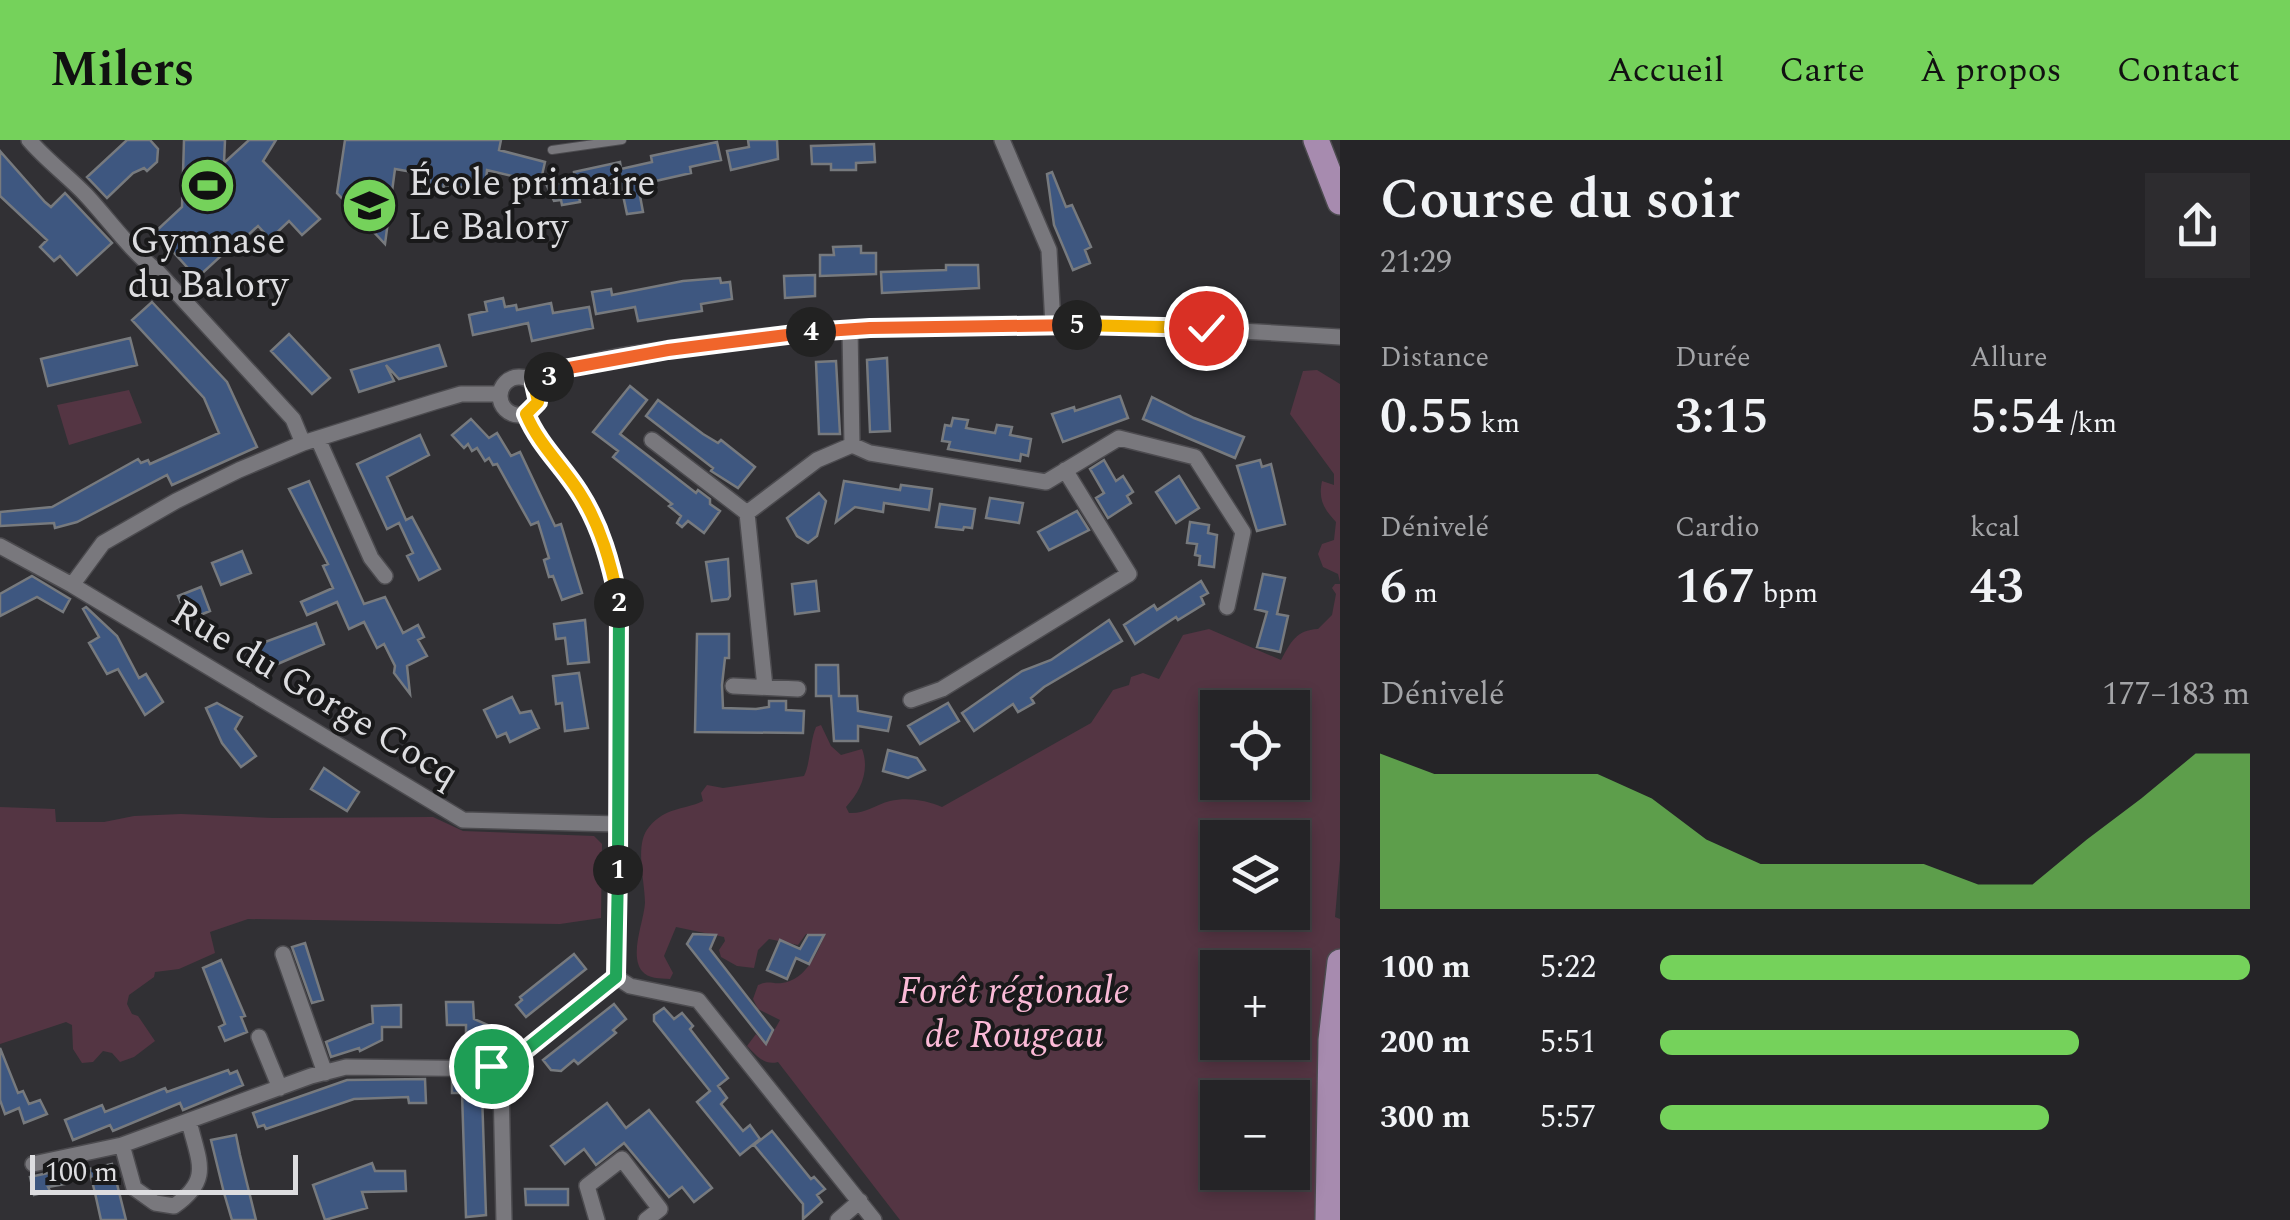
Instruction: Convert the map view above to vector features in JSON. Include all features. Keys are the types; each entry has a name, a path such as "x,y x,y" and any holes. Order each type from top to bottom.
{"main road":[{"path":"1316,140 1340,202"},
{"path":"1328,1220 1330,1040 1340,962"}],"street":[{"path":"29,140 122,233 136,254 157,271 294,419 311,441 371,558 385,576"},
{"path":"1002,140 1049,250 1053,325"},
{"path":"500,394 505,384 516,377 534,384 569,368 668,350 766,335 850,329 1053,325 1206,328 1340,337"},
{"path":"850,329 852,445"},
{"path":"526,414 538,402 534,384"},
{"path":"72,585 103,542 239,470 311,441 462,394 500,394"},
{"path":"500,394 508,412 526,414"},
{"path":"526,414 536,438 577,488 595,519 620,606 616,977"},
{"path":"747,513 817,460 852,445 870,453 1046,482 1119,438 1195,457 1244,532 1227,607"},
{"path":"652,440 747,513 765,688"},
{"path":"911,700 942,689 1130,574 1066,470"},
{"name":"Rue du Gorge Cocq","path":"0,546 72,585 463,820 618,824"},
{"path":"733,686 798,689"},
{"path":"283,954 325,1073"},
{"path":"504,1220 502,1084 507,1069 616,977"},
{"path":"616,977 630,986 698,1000 874,1220"},
{"path":"260,1037 280,1088"},
{"path":"33,1164 122,1145 346,1068 507,1069"},
{"path":"122,1145 134,1188 176,1213 193,1193 201,1173 189,1120"},
{"path":"597,1220 587,1186 622,1159 660,1209 646,1220"},
{"path":"838,1220 860,1202"}],"lane":[{"path":"552,150 622,140"}],"green space":[{"path":"1317,370 1340,384 1340,582 1338,574 1323,567 1318,554 1322,544 1334,540 1336,522 1325,508 1321,494 1322,481 1334,485 1334,474 1290,414 1303,371"},
{"path":"129,390 142,423 69,445 57,405"},
{"name":"Forêt régionale de Rougeau","path":"1340,584 1340,860 1335,917 1340,919 1340,1220 900,1220 778,1062 764,1061 747,1046 756,1034 766,1045 780,1020 758,1009 753,999 758,985 798,977 810,965 825,935 806,934 798,945 769,939 758,950 754,968 737,966 721,957 719,950 724,937 676,927 664,956 673,973 670,979 651,977 638,964 645,903 641,853 649,827 662,815 703,801 701,793 707,785 723,788 804,776 816,727 821,725 831,746 841,755 862,749 864,772 860,787 846,807 849,813 903,799 942,807 1091,723 1113,690 1129,685 1131,677 1143,673 1159,679 1183,635 1209,629 1281,660 1295,638 1318,629 1332,615 1336,594 1332,588"},
{"path":"0,807 55,809 56,822 104,822 181,814 433,817 463,831 594,836 602,844 601,918 560,924 248,919 210,932 215,953 179,969 155,972 154,977 129,995 127,1004 132,1014 138,1016 155,1041 120,1062 112,1053 103,1051 93,1062 82,1063 73,1049 72,1025 66,1022 0,1044"}],"building":[{"path":"127,140 150,140 158,149 157,162 147,171 144,168 133,173 107,198 87,177"},
{"path":"184,140 225,140 224,163 249,140 276,140 263,161 320,219 302,235 289,221 270,239 258,226 197,278 155,232 182,207"},
{"path":"345,140 501,140 499,150 545,162 538,193 525,190 520,178 487,170 485,190 444,185 442,194 428,192 430,175 395,169 385,244 337,193"},
{"path":"748,140 777,140 778,159 731,170 727,151 749,147"},
{"path":"717,142 721,160 690,167 691,173 638,185 643,212 627,214 620,181 578,191 580,202 562,205 561,200 554,201 547,186 575,180 574,172 620,162 621,169 652,162 651,156"},
{"path":"874,144 875,162 856,163 856,170 831,170 831,164 812,164 811,146"},
{"path":"0,151 51,207 65,193 112,243 77,275 60,256 54,261 40,247 47,240 0,196"},
{"path":"1052,172 1066,207 1072,205 1091,247 1085,250 1090,263 1073,270 1054,225 1047,174"},
{"path":"861,246 861,253 876,253 876,274 820,276 820,255 834,255 833,247"},
{"path":"946,265 978,265 979,288 882,293 881,272 946,270"},
{"path":"815,275 815,296 785,298 784,276"},
{"path":"720,278 721,283 730,282 732,299 701,304 702,311 638,321 635,307 596,314 592,292 611,289 612,295"},
{"path":"503,298 505,307 516,305 517,310 551,303 553,313 589,307 593,328 532,341 528,323 473,335 469,315 487,311 485,302"},
{"path":"152,302 227,382 257,447 172,485 167,475 77,522 55,528 54,523 0,526 0,512 52,507 138,459 150,464 219,433 204,398 132,320"},
{"path":"289,334 330,378 312,394 271,351"},
{"path":"130,338 137,365 48,386 41,359"},
{"path":"439,345 446,366 399,379 386,365 394,381 359,392 351,370"},
{"path":"887,358 890,431 870,432 867,360"},
{"path":"836,361 840,434 819,434 816,362"},
{"path":"630,386 647,400 620,434 696,493 698,490 710,499 710,504 720,511 704,533 688,521 682,527 677,523 681,516 669,506 672,504 613,457 618,451 593,432"},
{"path":"1120,396 1128,418 1063,442 1052,414"},
{"path":"1152,397 1244,437 1235,458 1143,419"},
{"path":"658,400 755,467 738,488 711,471 713,468 646,416"},
{"path":"953,418 968,420 966,428 995,433 997,425 1012,427 1010,435 1031,439 1028,456 1021,454 1020,461 948,449 950,442 942,441 945,425 951,426"},
{"path":"471,419 489,438 497,433 511,456 520,452 555,526 561,524 582,593 562,600 553,576 549,577 544,560 549,558 538,522 531,525 497,464 493,465 489,458 485,461 477,448 472,451 468,444 464,448 452,435"},
{"path":"420,435 429,455 387,477 406,520 412,517 440,569 419,580 407,556 413,553 399,523 387,529 357,464"},
{"path":"1104,460 1116,481 1123,476 1133,492 1127,496 1131,503 1108,518 1096,498 1104,493 1090,469"},
{"path":"1260,460 1262,467 1271,464 1285,524 1257,531 1237,466"},
{"path":"1179,476 1199,508 1176,523 1156,492"},
{"path":"309,481 364,604 385,597 403,633 418,625 424,637 418,640 427,656 407,666 410,694 394,673 395,666 384,644 377,648 364,622 349,629 337,602 307,615 301,602 333,588 323,566 328,564 289,489"},
{"path":"844,481 900,490 901,485 932,489 929,510 884,503 883,512 855,507 836,522"},
{"path":"819,493 826,501 817,536 808,543 797,536 787,518"},
{"path":"990,498 1023,503 1019,523 986,518"},
{"path":"940,504 975,509 972,528 936,527"},
{"path":"1077,511 1089,530 1049,550 1038,532"},
{"path":"1190,522 1209,525 1208,533 1217,535 1214,567 1199,565 1200,556 1195,555 1197,544 1187,543"},
{"path":"242,551 251,573 221,585 212,563"},
{"path":"728,559 730,596 712,601 706,562"},
{"path":"1263,574 1285,578 1277,614 1288,616 1280,652 1257,647 1267,612 1255,609"},
{"path":"32,576 70,599 63,612 37,597 0,616 0,594"},
{"path":"816,581 819,611 795,614 792,584"},
{"path":"1201,581 1208,593 1201,597 1204,604 1135,644 1124,625 1154,605 1157,610"},
{"path":"201,587 210,611 188,620 178,596"},
{"path":"86,607 117,636 139,678 146,674 163,702 145,715 118,669 107,674 89,643 99,637 83,609"},
{"path":"585,620 589,662 568,664 565,638 556,639 554,624"},
{"path":"1109,620 1122,641 1044,687 1031,698 1034,703 1018,712 1013,704 974,731 962,713 1022,671 1051,660"},
{"path":"316,623 324,644 266,669 257,645"},
{"path":"697,634 729,634 723,708 756,709 769,707 769,701 786,701 786,710 804,711 803,733 695,732"},
{"path":"816,665 838,665 839,696 857,696 858,711 891,717 888,731 858,726 858,741 834,741 831,696 816,696"},
{"path":"579,673 588,728 565,731 562,703 556,704 553,676"},
{"path":"512,697 520,713 531,711 539,728 510,742 506,733 497,737 484,710"},
{"path":"217,703 242,717 235,729 256,756 241,767 222,743 206,708"},
{"path":"948,703 959,721 920,744 908,726"},
{"path":"888,750 917,758 925,770 908,778 883,771"},
{"path":"324,768 359,792 347,811 311,789"},
{"path":"693,934 716,935 710,949 773,1030 766,1044 687,944"},
{"path":"808,935 824,935 809,964 796,958 787,979 767,970 780,940 800,949"},
{"path":"305,943 323,1000 312,1003 292,947"},
{"path":"574,954 586,969 526,1017 516,1005 522,1000 520,997"},
{"path":"221,960 245,1016 241,1017 247,1032 225,1041 219,1027 225,1024 203,968"},
{"path":"446,1002 473,1002 474,1019 506,1033 489,1047 466,1038 466,1025 447,1025"},
{"path":"614,1004 626,1019 613,1030 616,1033 578,1064 574,1060 561,1071 551,1070 543,1060"},
{"path":"401,1005 401,1027 382,1027 382,1040 360,1051 359,1048 331,1057 326,1042 373,1023 372,1006"},
{"path":"664,1008 674,1019 682,1013 693,1026 690,1029 728,1078 718,1086 727,1098 721,1104 743,1131 750,1125 760,1139 740,1155 697,1102 710,1091 654,1021 654,1015"},
{"path":"0,1048 18,1093 23,1091 29,1104 40,1100 47,1114 24,1123 19,1108 5,1114 0,1100"},
{"path":"228,1070 230,1074 237,1071 243,1085 183,1110 180,1103 113,1131 110,1125 73,1140 65,1120 102,1105 105,1112 165,1088 167,1092"},
{"path":"425,1079 426,1103 409,1103 408,1097 354,1099 266,1129 264,1125 258,1127 253,1113 347,1080"},
{"path":"452,1080 472,1080 473,1092 482,1093 486,1215 466,1217 462,1093 452,1093"},
{"path":"607,1103 626,1128 649,1110 712,1188 694,1202 682,1187 669,1197 624,1143 596,1165 584,1149 565,1164 551,1146"},
{"path":"772,1131 811,1179 814,1177 825,1189 817,1195 822,1202 803,1219 803,1204 754,1145"},
{"path":"236,1135 256,1220 232,1220 211,1140"},
{"path":"372,1163 375,1171 405,1171 406,1191 362,1192 367,1208 325,1220 313,1185"},
{"path":"112,1164 126,1220 101,1220 89,1169"},
{"path":"61,1170 65,1184 34,1195 30,1177"},
{"path":"525,1189 568,1189 568,1205 526,1205"}],"place":[{"name":"Gymnase du Balory","path":"208,185"},
{"name":"École primaire Le Balory","path":"369,206"}],"route":[{"path":"491,1066 507,1069 616,977 620,606 595,519 577,488 536,438 526,414 538,402 534,384 569,368 766,335 870,328 1053,325 1206,328"}]}
